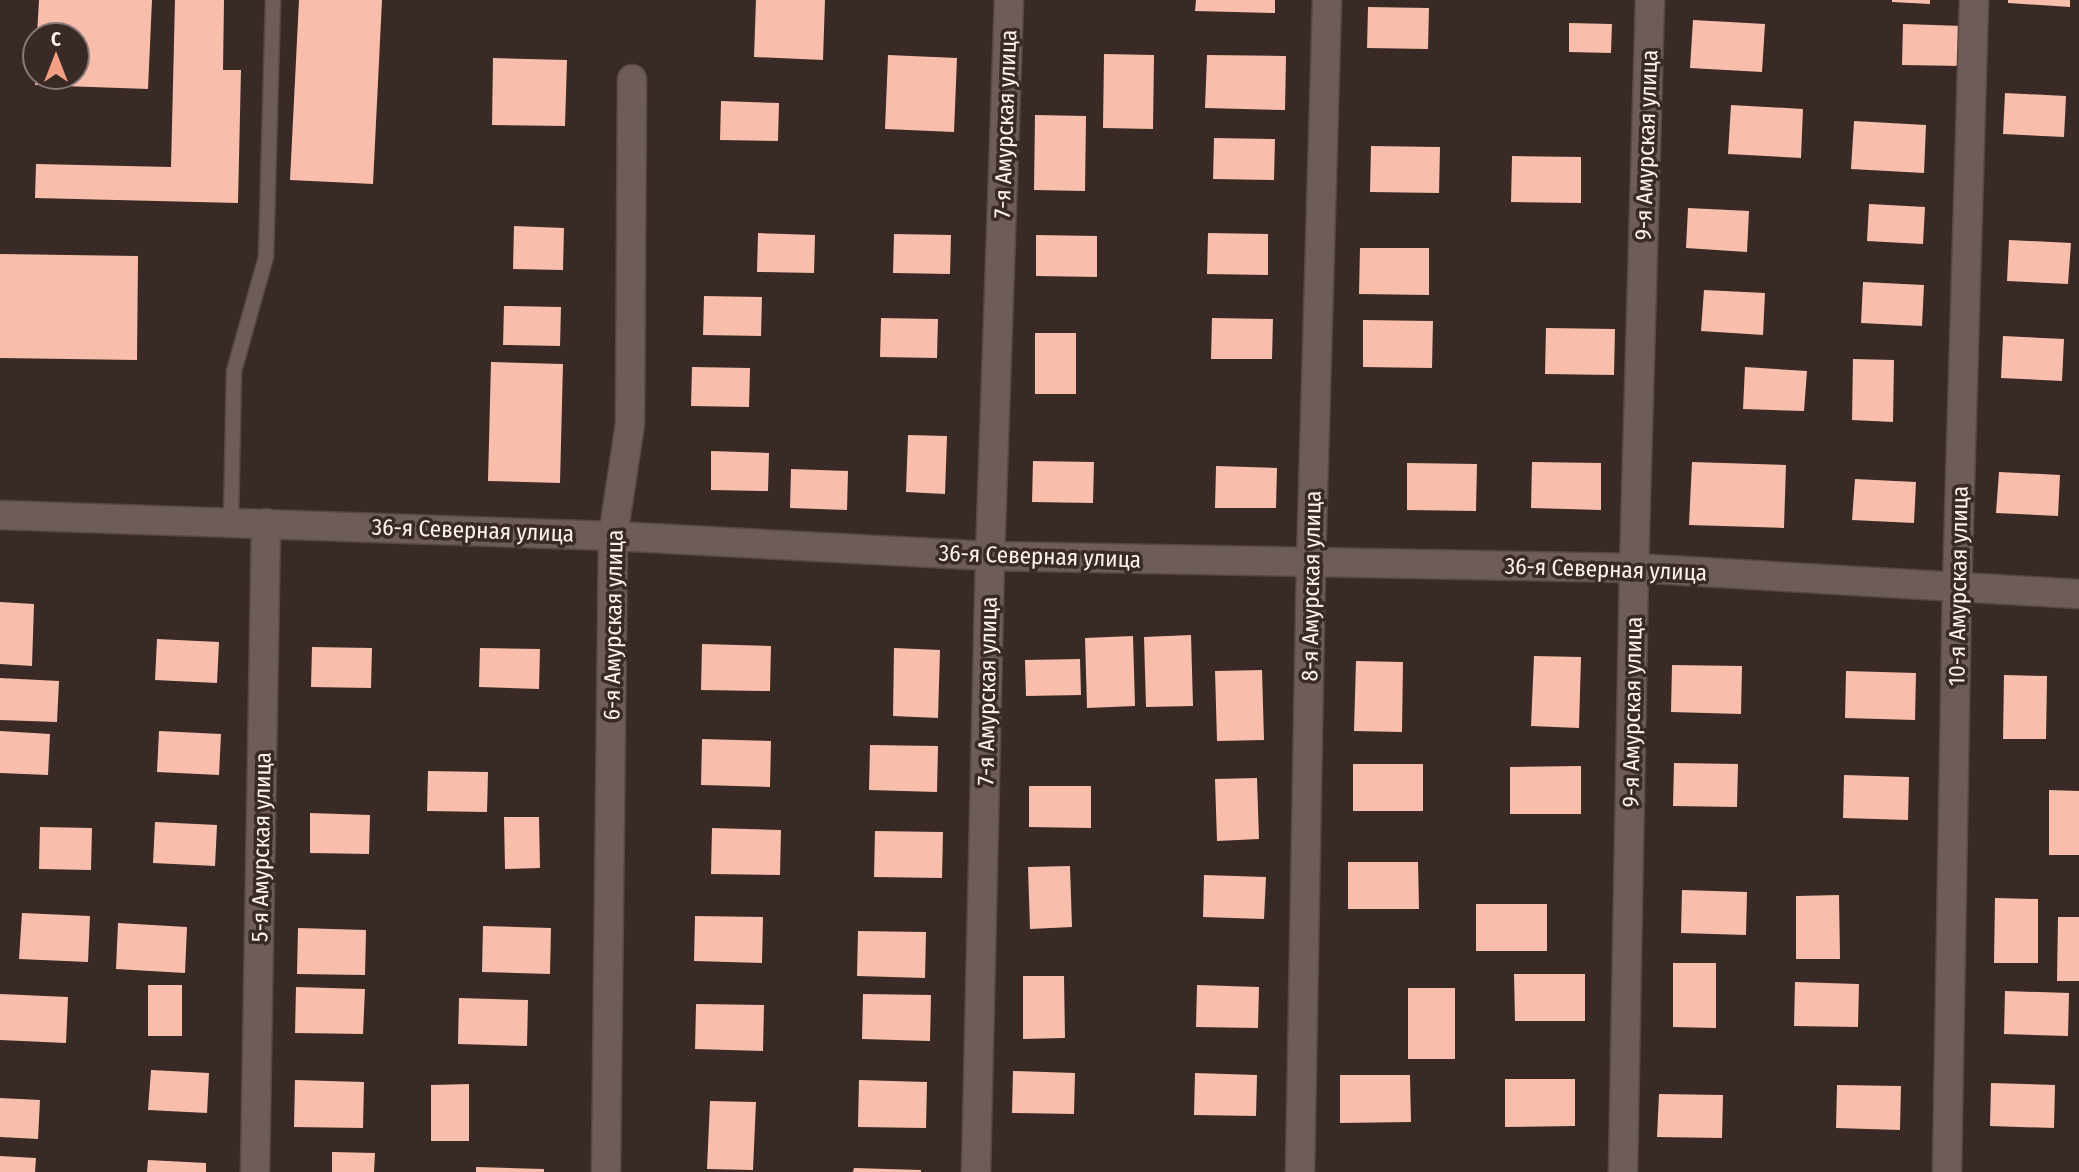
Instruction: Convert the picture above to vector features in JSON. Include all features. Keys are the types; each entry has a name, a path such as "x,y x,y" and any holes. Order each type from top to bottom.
{"street":[{"name":"7-я Амурская улица","path":"976,1172 990,556 1009,0"},
{"name":"8-я Амурская улица","path":"1300,1172 1311,562 1327,0"},
{"name":"9-я Амурская улица","path":"1623,1172 1634,568 1650,0"},
{"name":"10-я Амурская улица","path":"1947,1172 1957,587 1974,0"},
{"name":"6-я Амурская улица","path":"606,1172 613,536 630,424 632,79"},
{"name":"36-я Северная улица","path":"0,515 613,536 990,556 1634,568 2079,594"},
{"name":"5-я Амурская улица","path":"256,1172 266,523"}],"lane":[{"path":"231,521 234,371 266,257 273,0"}],"building":[{"path":"39,0 152,0 148,89 91,87 91,21 38,21"},
{"path":"175,0 224,0 223,70 241,70 238,203 35,198 36,164 171,167"},
{"path":"299,0 382,0 373,184 290,180"},
{"path":"756,0 825,0 823,60 754,57"},
{"path":"1196,0 1275,0 1275,13 1195,11"},
{"path":"1930,0 1930,4 1892,2"},
{"path":"2008,0 2070,0 2070,7 2008,3"},
{"path":"1368,7 1429,8 1428,49 1367,48"},
{"path":"1693,20 1765,24 1762,72 1690,68"},
{"path":"1569,23 1612,24 1611,53 1569,52"},
{"path":"1903,24 1963,26 1962,66 1902,65"},
{"path":"1104,54 1154,55 1153,129 1103,128"},
{"path":"888,55 957,58 954,132 885,129"},
{"path":"1207,55 1286,56 1285,110 1205,108"},
{"path":"493,58 567,60 565,126 492,125"},
{"path":"2005,93 2066,96 2064,137 2003,134"},
{"path":"721,101 779,103 778,141 720,140"},
{"path":"1731,105 1803,109 1801,158 1728,154"},
{"path":"1035,115 1086,116 1085,191 1034,190"},
{"path":"1854,121 1926,125 1924,173 1851,169"},
{"path":"1214,138 1275,139 1274,180 1213,179"},
{"path":"1371,146 1440,147 1439,193 1370,192"},
{"path":"1512,156 1581,157 1581,203 1511,202"},
{"path":"1869,204 1925,207 1923,244 1867,241"},
{"path":"1688,208 1749,211 1747,252 1686,248"},
{"path":"514,226 564,228 563,270 513,269"},
{"path":"758,233 815,235 814,273 757,272"},
{"path":"1208,233 1268,234 1268,275 1207,274"},
{"path":"894,234 951,235 950,274 893,273"},
{"path":"1036,235 1097,236 1097,277 1036,276"},
{"path":"2009,240 2071,243 2068,284 2007,281"},
{"path":"1360,248 1429,248 1429,295 1359,294"},
{"path":"0,254 138,256 137,360 0,358"},
{"path":"1863,282 1924,285 1922,326 1861,323"},
{"path":"1704,290 1765,293 1763,335 1701,331"},
{"path":"704,296 762,297 761,336 703,335"},
{"path":"504,306 561,307 560,346 503,345"},
{"path":"881,318 938,319 937,358 880,357"},
{"path":"1212,318 1273,319 1272,359 1211,359"},
{"path":"1363,320 1433,321 1432,368 1363,367"},
{"path":"1546,328 1615,329 1614,375 1545,374"},
{"path":"1035,333 1076,333 1076,394 1035,394"},
{"path":"2003,336 2064,339 2062,381 2001,378"},
{"path":"1853,359 1894,360 1893,422 1852,420"},
{"path":"491,362 563,364 560,483 488,481"},
{"path":"692,367 750,368 749,407 691,406"},
{"path":"1745,367 1807,371 1804,411 1743,409"},
{"path":"908,435 947,436 945,494 906,492"},
{"path":"711,451 769,453 768,491 711,490"},
{"path":"1033,461 1094,462 1093,503 1032,502"},
{"path":"1532,462 1601,463 1601,510 1531,508"},
{"path":"1692,462 1786,465 1784,528 1689,525"},
{"path":"1407,463 1477,464 1476,511 1407,510"},
{"path":"1216,466 1277,468 1276,508 1215,508"},
{"path":"791,469 848,471 847,510 790,508"},
{"path":"1999,472 2060,475 2058,516 1996,513"},
{"path":"1855,479 1916,482 1914,523 1852,520"},
{"path":"0,602 34,604 32,666 0,664"},
{"path":"1191,635 1193,706 1146,707 1144,637"},
{"path":"1133,636 1135,706 1087,708 1085,638"},
{"path":"157,639 219,642 217,683 155,680"},
{"path":"702,644 771,646 770,691 701,690"},
{"path":"312,647 372,648 371,688 311,687"},
{"path":"480,648 540,649 539,689 479,687"},
{"path":"894,648 940,650 938,718 893,716"},
{"path":"1534,656 1581,657 1579,728 1531,726"},
{"path":"1080,659 1081,695 1026,696 1025,660"},
{"path":"1356,661 1403,662 1402,732 1354,731"},
{"path":"1672,665 1742,666 1741,714 1671,712"},
{"path":"1262,670 1264,740 1217,741 1215,671"},
{"path":"1846,671 1916,673 1915,720 1845,718"},
{"path":"2004,675 2047,676 2046,739 2003,739"},
{"path":"0,678 59,681 57,722 0,720"},
{"path":"0,731 50,734 48,775 0,773"},
{"path":"159,731 221,734 219,775 157,772"},
{"path":"702,739 771,741 770,787 701,785"},
{"path":"870,745 938,746 937,792 869,790"},
{"path":"1674,763 1738,764 1737,807 1673,806"},
{"path":"1353,764 1423,764 1423,811 1353,811"},
{"path":"1581,766 1581,814 1510,814 1510,767"},
{"path":"428,771 488,772 487,812 427,811"},
{"path":"1844,775 1909,777 1908,820 1843,818"},
{"path":"1257,778 1259,839 1217,841 1215,779"},
{"path":"1029,786 1091,786 1091,828 1029,827"},
{"path":"2049,790 2079,791 2079,855 2049,855"},
{"path":"310,813 370,815 369,854 310,853"},
{"path":"504,817 539,817 540,868 505,869"},
{"path":"155,822 217,825 215,866 153,863"},
{"path":"40,827 92,828 91,870 39,869"},
{"path":"712,828 781,830 780,875 711,874"},
{"path":"875,831 943,832 942,878 874,877"},
{"path":"1348,862 1418,862 1419,909 1348,909"},
{"path":"1070,866 1072,927 1030,929 1028,867"},
{"path":"1204,875 1266,877 1264,919 1203,917"},
{"path":"1682,890 1747,892 1746,935 1681,933"},
{"path":"1839,895 1840,959 1796,959 1796,896"},
{"path":"1995,898 2038,899 2038,963 1994,963"},
{"path":"1476,904 1547,904 1547,951 1476,951"},
{"path":"22,913 90,916 88,962 19,959"},
{"path":"695,916 763,917 762,963 694,961"},
{"path":"2058,917 2079,917 2079,981 2057,981"},
{"path":"118,923 187,927 185,973 116,969"},
{"path":"483,926 551,928 550,974 482,972"},
{"path":"298,928 366,930 365,975 297,974"},
{"path":"858,931 926,932 925,978 857,976"},
{"path":"1673,963 1716,963 1716,1028 1673,1027"},
{"path":"1514,974 1585,974 1585,1021 1515,1021"},
{"path":"1023,976 1064,976 1065,1038 1023,1039"},
{"path":"1795,982 1859,984 1858,1027 1794,1026"},
{"path":"148,985 182,985 182,1036 148,1036"},
{"path":"1197,985 1259,987 1258,1028 1196,1027"},
{"path":"296,987 365,989 363,1034 295,1033"},
{"path":"1408,988 1455,988 1455,1059 1408,1059"},
{"path":"2005,991 2069,993 2068,1036 2004,1034"},
{"path":"0,994 68,997 66,1043 0,1040"},
{"path":"863,994 931,995 930,1041 862,1039"},
{"path":"459,998 528,1000 527,1046 458,1044"},
{"path":"696,1004 764,1005 763,1051 695,1049"},
{"path":"151,1070 209,1073 207,1113 148,1110"},
{"path":"1013,1071 1075,1073 1074,1114 1012,1113"},
{"path":"1195,1073 1257,1075 1256,1116 1194,1115"},
{"path":"1340,1075 1410,1075 1411,1122 1340,1123"},
{"path":"1505,1079 1575,1079 1575,1126 1505,1127"},
{"path":"295,1080 364,1082 363,1128 294,1127"},
{"path":"859,1080 927,1082 926,1128 858,1127"},
{"path":"1991,1083 2055,1085 2054,1128 1990,1126"},
{"path":"469,1084 469,1141 431,1141 431,1085"},
{"path":"1837,1085 1901,1086 1900,1130 1836,1128"},
{"path":"1659,1094 1723,1095 1722,1138 1657,1137"},
{"path":"0,1098 40,1100 38,1139 0,1137"},
{"path":"710,1101 756,1102 753,1170 707,1169"},
{"path":"332,1152 375,1153 374,1172 332,1172"},
{"path":"0,1156 36,1158 35,1172 0,1172"},
{"path":"148,1160 206,1163 206,1172 147,1172"},
{"path":"476,1167 544,1169 544,1172 476,1172"},
{"path":"854,1168 921,1170 921,1172 853,1172"}]}
